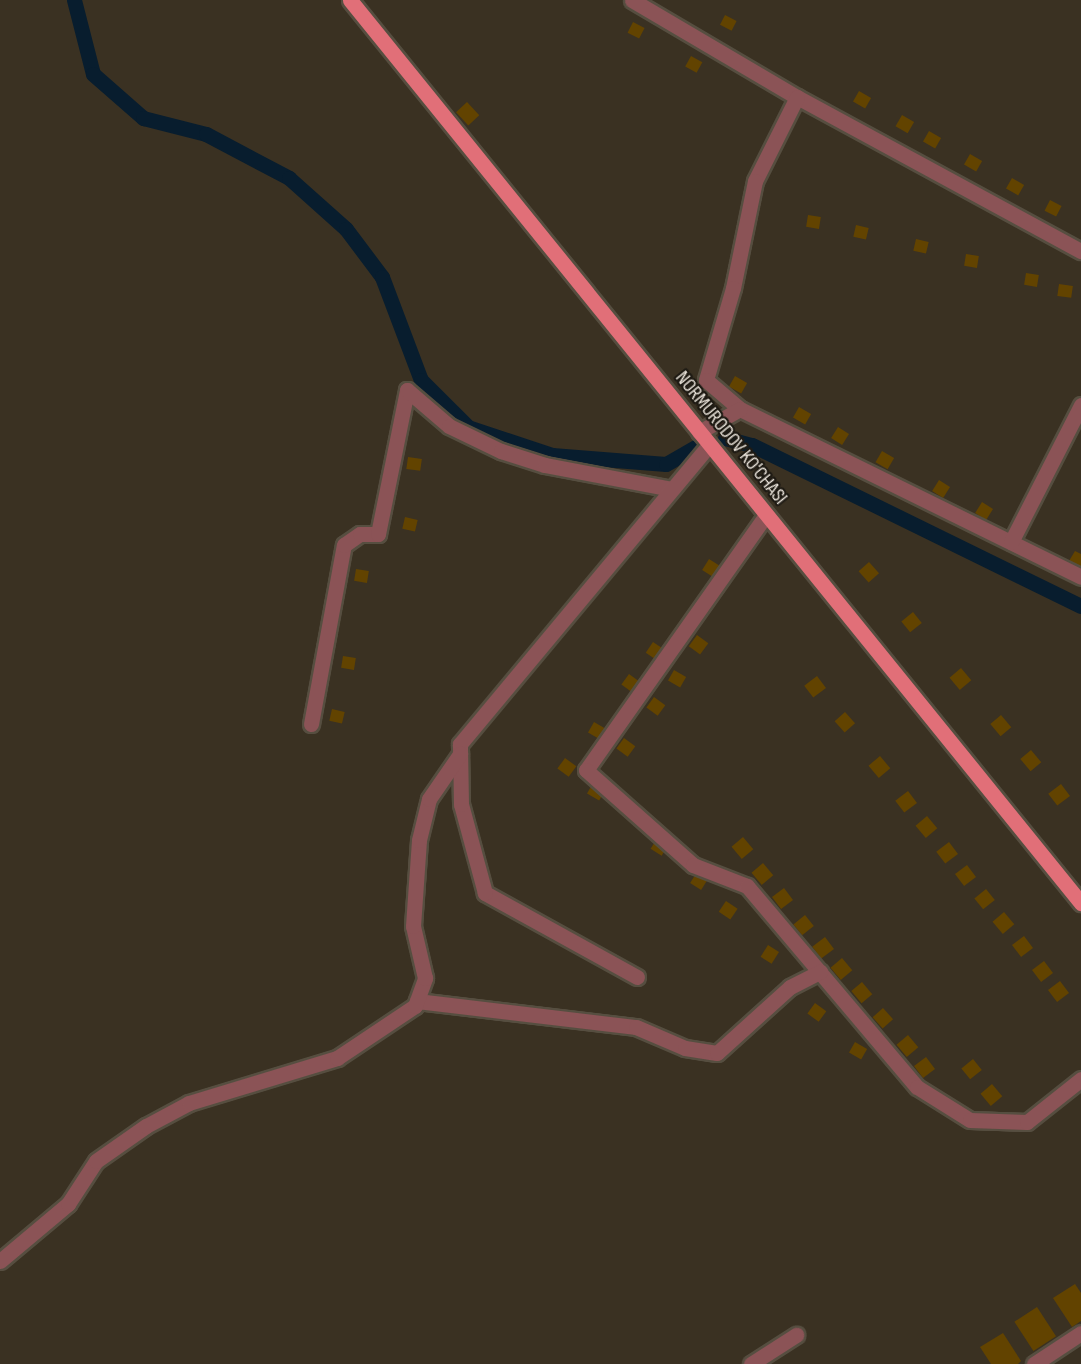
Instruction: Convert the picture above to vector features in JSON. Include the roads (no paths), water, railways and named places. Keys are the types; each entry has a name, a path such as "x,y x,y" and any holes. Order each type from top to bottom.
{"main road":[{"name":"NORMURODOV KO'CHASI","path":"350,0 1081,903"}],"street":[{"path":"632,0 796,97 1081,251"},
{"path":"796,97 755,181 733,288 704,374 717,393 740,409 1081,577"},
{"path":"311,724 344,545 360,534 378,534 408,390 449,426 501,451 545,465 672,489"},
{"path":"1011,542 1081,405"},
{"path":"699,432 740,409"},
{"path":"637,977 485,893 461,804 460,744 709,444"},
{"path":"766,515 586,770 693,865 747,886 917,1087 970,1120 1027,1122 1081,1079"},
{"path":"0,1261 68,1203 96,1161 146,1126 189,1102 337,1058 417,1001 425,978 413,926 419,840 429,800 460,754"},
{"path":"417,1001 636,1027 685,1048 717,1053 790,987 820,972"},
{"path":"1034,1364 1081,1333"},
{"path":"751,1364 796,1335"}],"waterway":[{"path":"74,0 93,74 143,118 206,134 289,178 346,229 382,277 421,380 468,427 552,455 666,464 695,447"},
{"path":"725,438 752,445 1081,606"}]}
